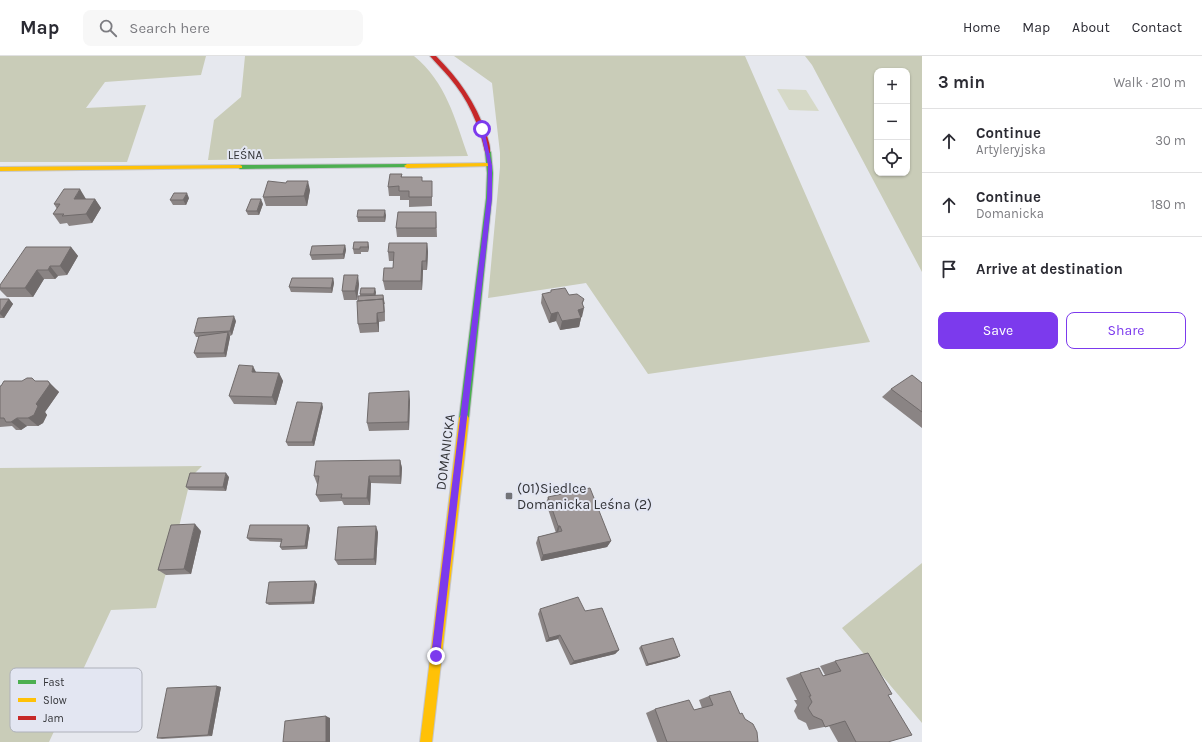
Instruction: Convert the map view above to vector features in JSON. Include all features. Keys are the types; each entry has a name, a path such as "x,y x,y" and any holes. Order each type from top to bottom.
{"street":[{"name":"DOMANICKA","path":"426,742 490,198 490,165 482,129 474,109 461,87 444,66 433,56"},
{"name":"LEŚNA","path":"0,169 490,165"}],"green space":[{"path":"0,56 206,56 201,75 105,82 86,108 146,105 127,162 0,162"},
{"path":"245,56 414,56 425,66 442,89 454,115 468,156 208,160 214,120 241,97"},
{"path":"454,56 745,56 870,342 648,374 586,283 488,298 500,167 500,153 492,83"},
{"path":"805,56 922,56 922,272 812,65"},
{"path":"777,89 806,90 819,111 789,110"},
{"path":"202,466 191,477 178,531 156,608 111,610 84,668 10,668 10,732 54,732 49,742 0,742 0,468"},
{"path":"922,563 922,723 842,628"}],"building":[{"path":"390,174 402,174 401,177 422,177 422,181 432,181 432,197 409,197 409,191 399,191 399,186 388,187"},
{"path":"268,181 286,183 287,181 308,181 304,196 263,197"},
{"path":"64,189 80,189 74,199 95,199 86,214 62,216 64,214 53,214 60,204 54,204"},
{"path":"174,193 187,193 183,200 170,200"},
{"path":"251,199 261,199 257,211 246,211"},
{"path":"358,210 385,210 384,217 357,217"},
{"path":"398,212 436,212 436,228 396,228"},
{"path":"354,242 368,242 368,247 353,249"},
{"path":"389,243 427,243 426,261 422,261 421,281 383,281 384,268 393,268 394,252 388,252"},
{"path":"345,245 343,254 310,255 312,246"},
{"path":"26,247 71,247 60,266 50,266 48,270 37,270 25,288 0,288 0,285"},
{"path":"344,275 358,275 355,291 342,291"},
{"path":"292,278 333,278 331,288 289,287"},
{"path":"361,288 375,288 374,294 360,294"},
{"path":"565,288 569,295 577,294 584,299 582,303 584,308 578,310 581,318 562,321 558,312 551,314 542,294 551,292 551,290"},
{"path":"383,295 384,304 383,299 358,301 358,296"},
{"path":"0,299 9,299 0,313"},
{"path":"383,299 384,312 377,313 377,323 358,324 357,301"},
{"path":"234,316 230,331 194,333 198,318"},
{"path":"228,332 224,353 194,353 199,336"},
{"path":"239,365 253,366 252,372 279,373 272,397 229,396"},
{"path":"912,375 922,383 922,412 891,389"},
{"path":"27,378 32,378 35,381 48,381 50,384 36,404 38,406 34,415 28,418 17,418 11,422 6,422 4,418 0,418 0,386 4,381 22,381"},
{"path":"409,391 408,422 367,423 369,393"},
{"path":"297,402 322,403 312,442 286,442"},
{"path":"400,460 400,476 369,476 367,498 341,498 342,494 316,495 319,476 314,476 316,461"},
{"path":"190,473 226,473 223,487 186,487"},
{"path":"590,488 611,541 543,555 538,537 562,531 560,526 558,526 548,497"},
{"path":"195,524 184,569 158,570 171,525"},
{"path":"250,525 308,525 305,546 280,547 282,539 247,538"},
{"path":"376,526 374,559 335,560 338,527"},
{"path":"315,581 312,602 266,603 269,582"},
{"path":"578,597 585,611 602,608 619,650 574,661 560,635 549,638 540,609"},
{"path":"673,638 680,656 648,664 641,646"},
{"path":"868,653 892,694 888,695 912,735 888,742 856,742 845,721 825,727 822,720 813,716 808,708 812,702 809,696 811,696 800,673 819,668 823,676 841,671 835,661"},
{"path":"217,686 208,735 157,738 167,688"},
{"path":"730,691 740,714 742,713 745,719 753,724 757,732 758,742 667,742 655,709 689,700 694,710 713,705 709,696"},
{"path":"326,716 326,742 283,742 285,721"}],"traffic: fast":[{"path":"464,418 489,198 490,173 488,152"},
{"path":"240,167 407,166"}],"traffic: slow":[{"path":"407,166 490,165"},
{"path":"0,169 240,167"},
{"path":"426,742 464,418"}],"traffic: jam":[{"path":"433,56 461,88 475,112 481,125 488,152"}],"place":[{"name":"(01)Siedlce Domanicka Leśna (2)","path":"509,496"}],"route":[{"path":"436,656 490,198 490,165 482,129"}]}
